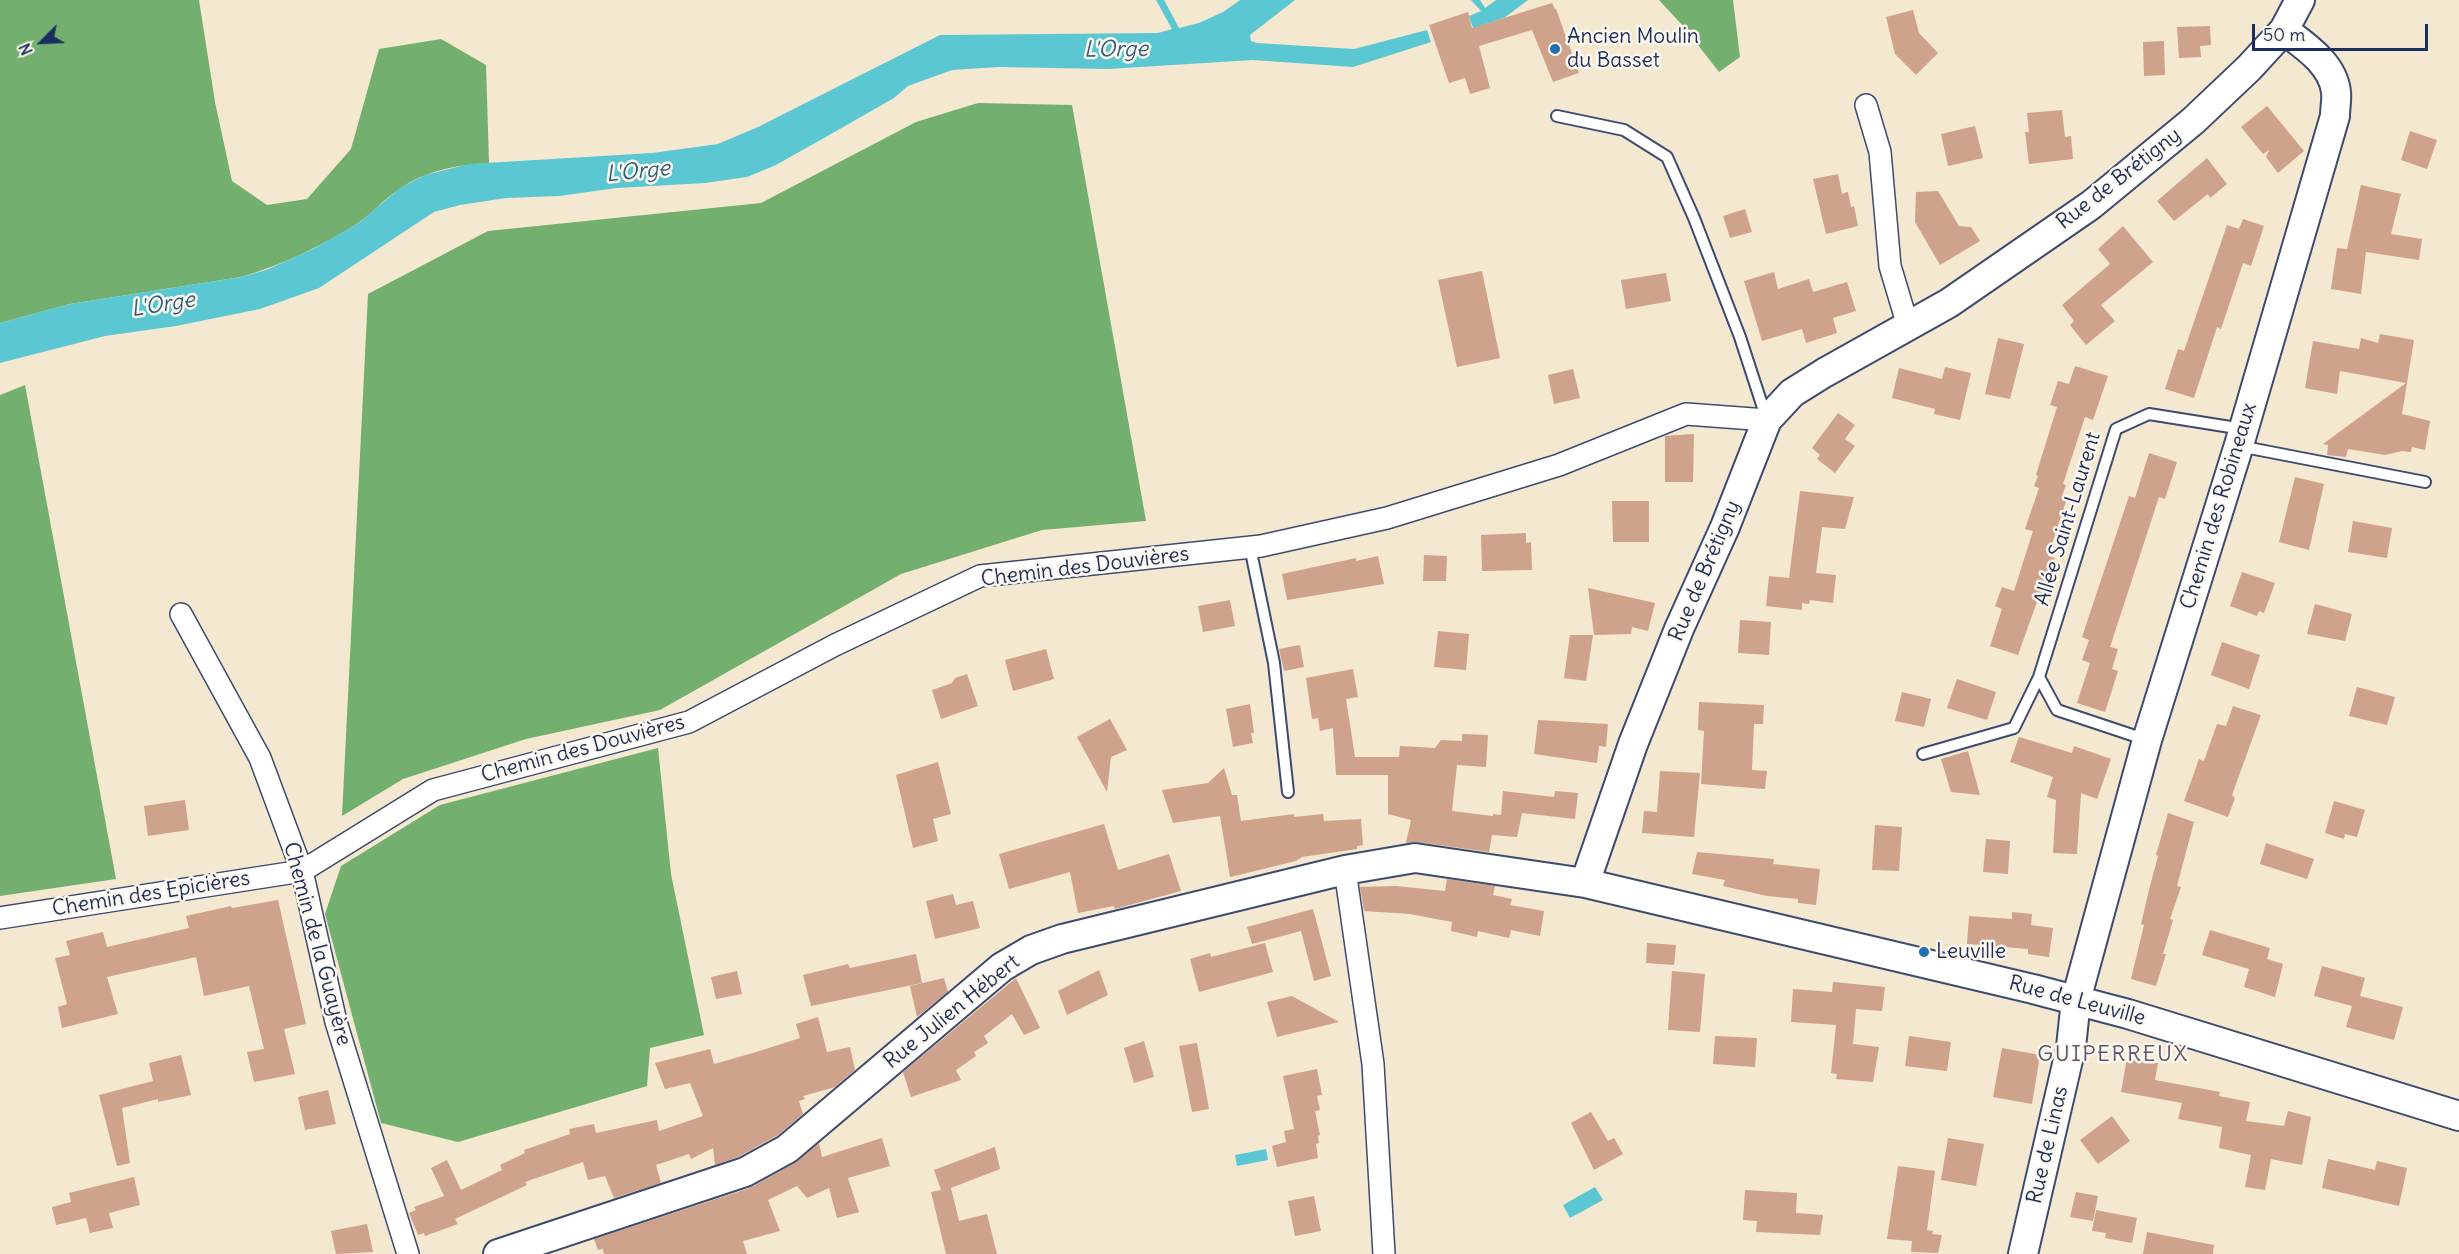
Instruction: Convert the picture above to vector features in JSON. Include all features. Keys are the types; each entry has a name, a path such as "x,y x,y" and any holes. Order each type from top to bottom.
{"street":[{"name":"Rue de Brétigny","path":"1585,883 1633,744 1679,629 1725,527 1767,420 1792,393 1949,303 2091,205 2193,120 2248,68 2284,30 2300,0"},
{"name":"Chemin des Robineaux","path":"2076,1000 2147,740 2242,437 2335,116 2336,91 2327,68 2308,48 2284,30"},
{"path":"1866,105 1880,152 1890,266 1908,326"},
{"name":"Chemin des Douvières","path":"302,870 433,790 689,722 835,645 980,576 1250,547 1387,518 1559,465 1686,414 1767,420"},
{"name":"Chemin de la Guayère","path":"181,614 260,758 302,870 336,1022 408,1254"},
{"name":"Rue Julien Hébert","path":"498,1254 745,1172 787,1149 1002,967 1031,950 1062,939 1344,870 1415,858 1585,883"},
{"name":"Chemin des Epicières","path":"0,918 302,870"},
{"path":"1344,870 1373,1064 1384,1254"},
{"name":"Rue de Leuville","path":"1585,883 2076,1000 2459,1116"},
{"name":"Rue de Linas","path":"2023,1254 2071,1047 2076,1000"}],"lane":[{"path":"1557,116 1624,130 1667,157 1694,218 1740,338 1767,420"},
{"name":"Allée Saint-Laurent","path":"1923,754 2014,728 2039,677 2116,429 2149,414 2425,482"},
{"path":"1250,547 1274,663 1288,792"},
{"path":"2039,677 2057,710 2147,740"}],"green space":[{"path":"0,0 199,0 215,102 232,181 267,205 307,199 351,149 379,49 441,39 486,65 489,163 454,167 421,177 395,192 363,219 344,231 272,267 241,277 70,304 0,323"},
{"path":"1659,0 1733,0 1740,57 1719,72 1684,27"},
{"path":"978,103 1072,105 1146,521 1042,530 901,574 660,710 526,739 403,779 342,816 368,294 488,231 761,203 916,122"},
{"path":"25,385 116,879 0,896 0,395"},
{"path":"658,748 671,874 704,1035 650,1048 647,1086 458,1142 381,1123 325,914 341,866 440,805"}],"water":[{"name":"L'Orge","path":"1156,0 1164,0 1179,28 1199,23 1223,12 1240,0 1295,0 1250,35 1251,41 1257,43 1354,49 1427,30 1431,42 1353,67 1253,60 1108,69 999,67 952,70 908,86 894,98 831,134 776,165 747,177 705,183 617,188 559,196 506,198 460,205 434,212 319,288 260,309 176,326 105,336 0,363 0,323 70,304 241,277 266,270 315,248 360,222 400,188 425,175 469,164 652,153 718,144 758,127 940,35 1158,33 1172,29"},
{"path":"1471,0 1480,0 1485,8 1496,0 1528,0 1504,18 1473,28 1469,16 1481,11"},
{"path":"1266,1149 1268,1160 1237,1166 1235,1155"},
{"path":"1595,1187 1603,1200 1570,1218 1563,1205"}],"building":[{"name":"Ancien Moulin du Basset","path":"1552,3 1579,73 1553,82 1532,30 1479,46 1490,88 1470,94 1465,78 1449,83 1429,25 1468,12 1472,28"},
{"path":"1913,10 1919,33 1938,53 1916,75 1895,54 1886,17"},
{"path":"2210,26 2211,45 2200,46 2201,57 2179,58 2177,27"},
{"path":"2164,41 2165,75 2144,76 2143,42"},
{"path":"2267,106 2304,151 2278,173 2266,157 2269,150 2263,154 2241,127"},
{"path":"2062,110 2065,137 2071,136 2073,159 2029,164 2025,132 2029,132 2027,113"},
{"path":"1975,126 1983,158 1948,166 1941,134"},
{"path":"2410,131 2437,140 2427,169 2401,160"},
{"path":"2207,158 2227,184 2210,198 2208,194 2174,221 2157,201"},
{"path":"1838,174 1842,194 1848,192 1851,207 1854,206 1858,226 1826,234 1813,179"},
{"path":"2361,185 2401,194 2391,234 2422,239 2419,260 2366,252 2361,294 2331,289 2337,248 2347,249"},
{"path":"1938,191 1959,226 1971,227 1980,241 1940,265 1915,222 1916,192"},
{"path":"1745,209 1752,232 1730,238 1723,216"},
{"path":"2243,219 2264,226 2251,266 2243,263 2221,329 2217,327 2194,398 2165,389 2178,349 2184,351 2227,225 2239,229"},
{"path":"2123,226 2153,262 2101,305 2115,321 2086,345 2070,325 2074,321 2062,305 2110,264 2098,249"},
{"path":"1482,271 1500,358 1457,367 1438,280"},
{"path":"1774,272 1778,289 1809,279 1813,292 1847,282 1856,311 1833,318 1837,333 1806,343 1802,329 1762,341 1744,281"},
{"path":"1666,273 1671,301 1626,309 1621,280"},
{"path":"2380,334 2414,340 2402,414 2430,421 2425,450 2412,447 2411,452 2402,451 2385,455 2348,449 2346,457 2327,455 2328,445 2323,444 2406,383 2340,371 2337,394 2305,388 2313,341 2359,349 2361,338 2378,343"},
{"path":"1998,338 2024,344 2010,399 1985,394"},
{"path":"2075,366 2108,376 2093,420 2085,417 2063,484 2066,485 2062,496 2067,498 2048,556 2055,558 2042,600 2038,599 2018,655 1990,646 2002,609 1995,606 2002,587 2014,591 2033,531 2025,529 2039,488 2034,486 2038,476 2036,475 2057,407 2050,405 2058,381 2069,384"},
{"path":"1945,367 1971,373 1960,420 1934,414 1935,409 1892,398 1899,368 1942,379"},
{"path":"1573,369 1580,398 1554,404 1548,375"},
{"path":"1838,413 1855,425 1845,439 1855,446 1835,473 1817,459 1820,455 1812,448"},
{"path":"1694,434 1693,482 1665,482 1665,436"},
{"path":"2149,453 2177,462 2165,499 2159,497 2110,647 2118,649 2112,669 2118,671 2105,712 2077,703 2090,663 2082,660 2089,640 2082,637 2129,496 2135,498"},
{"path":"2295,477 2324,484 2309,550 2279,542"},
{"path":"1800,491 1854,497 1845,529 1822,527 1816,573 1836,575 1833,603 1810,600 1809,604 1802,603 1802,610 1766,606 1769,576 1789,578"},
{"path":"1612,501 1649,501 1649,542 1613,542"},
{"path":"2353,521 2392,528 2387,558 2348,552"},
{"path":"1526,533 1526,543 1531,542 1532,570 1482,571 1481,535"},
{"path":"1424,555 1447,556 1446,581 1423,581"},
{"path":"1378,556 1384,584 1287,600 1282,574 1356,558 1356,561"},
{"path":"2242,572 2275,583 2264,613 2259,611 2257,616 2230,606"},
{"path":"1588,588 1655,603 1648,631 1632,627 1631,634 1594,635"},
{"path":"1230,600 1235,626 1203,632 1198,606"},
{"path":"2315,604 2352,614 2345,641 2307,634"},
{"path":"1740,620 1771,622 1769,655 1738,653"},
{"path":"1438,631 1469,634 1466,670 1434,667"},
{"path":"1570,635 1593,635 1586,681 1564,678"},
{"path":"2222,642 2260,655 2249,689 2211,675"},
{"path":"1300,645 1304,667 1284,671 1279,649"},
{"path":"1046,649 1054,679 1013,691 1005,660"},
{"path":"1353,669 1358,697 1346,699 1355,757 1399,757 1400,746 1435,748 1441,740 1462,741 1462,734 1488,735 1486,767 1457,765 1452,811 1501,815 1503,791 1554,797 1555,791 1578,793 1575,819 1522,813 1517,837 1492,835 1489,852 1417,842 1406,843 1411,820 1388,814 1388,775 1336,775 1333,728 1320,731 1318,718 1312,719 1306,678"},
{"path":"967,674 978,706 941,719 932,690 952,683 955,678"},
{"path":"1957,679 1996,692 1987,720 1947,708"},
{"path":"2357,687 2395,697 2387,725 2349,716"},
{"path":"1902,692 1931,699 1924,727 1895,721"},
{"path":"1699,702 1764,705 1763,724 1754,724 1752,770 1767,771 1765,789 1701,784 1704,731 1698,730"},
{"path":"1250,704 1253,743 1233,747 1226,709"},
{"path":"2233,706 2261,715 2232,795 2235,798 2228,817 2184,801 2199,759 2204,761 2217,724 2226,726"},
{"path":"1110,719 1127,750 1111,757 1107,792 1077,737"},
{"path":"1538,720 1608,724 1606,747 1599,746 1597,763 1534,754"},
{"path":"2019,737 2072,753 2074,746 2111,759 2097,799 2081,793 2077,854 2053,853 2056,800 2047,797 2053,777 2010,762"},
{"path":"1968,751 1980,795 1951,792 1941,759"},
{"path":"938,762 951,814 933,819 938,841 913,848 896,775"},
{"path":"1224,768 1232,795 1237,795 1241,821 1294,814 1294,817 1323,814 1324,821 1361,819 1363,845 1357,846 1357,849 1302,857 1296,861 1230,877 1220,816 1173,823 1162,790 1208,783"},
{"path":"1660,771 1700,773 1694,837 1642,833 1644,811 1657,812"},
{"path":"185,800 189,830 148,836 144,806"},
{"path":"2334,801 2365,810 2357,837 2345,834 2344,839 2325,833"},
{"path":"2168,813 2194,822 2177,886 2181,887 2170,919 2173,920 2163,954 2166,954 2156,986 2131,979 2144,925 2141,924 2158,856 2156,855"},
{"path":"1104,824 1118,870 1169,854 1181,891 1115,909 1114,906 1078,913 1070,872 1009,889 999,854"},
{"path":"1875,825 1902,827 1899,871 1872,870"},
{"path":"1986,839 2010,841 2008,874 1983,872"},
{"path":"2266,843 2314,859 2307,879 2260,864"},
{"path":"1697,852 1774,859 1773,864 1820,869 1816,905 1798,903 1798,899 1767,896 1723,886 1725,880 1692,874"},
{"path":"1447,879 1495,886 1493,895 1512,899 1510,905 1544,911 1540,936 1511,930 1509,938 1478,931 1477,937 1451,931 1452,922 1410,914 1364,911 1360,887 1396,886 1445,891"},
{"path":"953,894 956,905 973,901 980,928 935,939 926,901"},
{"path":"278,900 306,1024 284,1029 295,1074 254,1082 247,1052 264,1049 249,986 204,996 196,957 107,977 118,1014 62,1028 58,1007 67,1004 55,958 70,955 66,941 103,932 107,947 189,928 186,916 231,906 232,908"},
{"path":"1313,909 1331,976 1314,981 1301,931 1252,944 1247,927"},
{"path":"2012,912 2032,914 2031,925 2053,928 2049,957 2028,954 2028,949 1967,944 1969,916 2012,919"},
{"path":"2210,930 2270,948 2267,959 2283,964 2275,997 2244,987 2249,969 2202,955"},
{"path":"1265,943 1273,972 1199,992 1190,959 1210,953 1211,957"},
{"path":"1647,943 1676,945 1674,965 1646,963"},
{"path":"916,954 922,983 811,1006 803,975 848,964 850,968"},
{"path":"2322,966 2365,978 2360,996 2403,1007 2394,1040 2346,1027 2352,1006 2314,996"},
{"path":"1099,970 1108,995 1067,1015 1058,991"},
{"path":"737,971 742,994 716,999 711,977"},
{"path":"1672,971 1705,974 1700,1032 1668,1030"},
{"path":"944,978 948,992 917,1017 910,986"},
{"path":"1016,978 1040,1028 1024,1035 1012,1014 984,1036 988,1043 974,1052 976,1056 956,1070 961,1080 911,1097 903,1072"},
{"path":"1833,982 1885,987 1882,1011 1856,1009 1853,1044 1879,1047 1873,1082 1836,1079 1837,1074 1831,1073 1836,1025 1791,1022 1793,989 1832,992"},
{"path":"1292,996 1339,1022 1277,1037 1267,1002"},
{"path":"818,1017 827,1052 850,1047 855,1070 835,1087 803,1096 805,1099 799,1101 803,1114 778,1135 738,1157 715,1165 713,1148 691,1159 689,1154 656,1165 661,1183 614,1198 605,1176 588,1180 583,1162 525,1182 527,1185 455,1219 458,1224 425,1236 424,1233 418,1235 409,1213 416,1210 414,1207 444,1196 431,1168 447,1160 461,1190 502,1170 500,1165 525,1153 524,1150 570,1134 569,1129 594,1124 596,1133 657,1120 659,1131 703,1116 690,1083 665,1089 655,1063 710,1049 714,1064 753,1053 800,1038 796,1024"},
{"path":"1715,1036 1757,1038 1755,1067 1713,1064"},
{"path":"1909,1036 1951,1042 1947,1071 1905,1066"},
{"path":"1144,1041 1154,1077 1134,1083 1124,1048"},
{"path":"1197,1043 1209,1109 1192,1112 1179,1046"},
{"path":"2002,1048 2040,1055 2032,1104 1993,1097"},
{"path":"181,1055 191,1095 158,1102 158,1099 122,1108 130,1163 117,1166 99,1095 153,1081 149,1063"},
{"path":"2127,1058 2158,1063 2155,1080 2220,1092 2219,1096 2250,1102 2246,1121 2284,1126 2288,1111 2311,1117 2302,1165 2271,1159 2265,1190 2245,1187 2251,1155 2219,1148 2222,1127 2178,1119 2182,1103 2121,1092"},
{"path":"1317,1069 1322,1095 1317,1096 1320,1110 1315,1111 1320,1135 1318,1136 1319,1143 1316,1144 1318,1158 1277,1167 1272,1146 1286,1142 1284,1131 1294,1129 1283,1076"},
{"path":"328,1090 336,1124 305,1130 298,1097"},
{"path":"1591,1112 1608,1141 1614,1138 1623,1154 1594,1170 1571,1123"},
{"path":"2112,1116 2130,1141 2098,1164 2080,1140"},
{"path":"882,1138 890,1166 848,1178 859,1212 837,1218 829,1188 807,1198 797,1186 768,1200 780,1231 743,1241 747,1254 604,1254 603,1249 598,1250 594,1239 750,1188 795,1163 819,1143 822,1157"},
{"path":"1948,1138 1984,1144 1976,1186 1941,1180"},
{"path":"995,1147 1000,1169 951,1188 959,1221 987,1214 997,1254 946,1254 931,1192 941,1190 934,1170"},
{"path":"2328,1159 2375,1170 2377,1161 2407,1168 2399,1206 2322,1188"},
{"path":"1898,1166 1935,1171 1927,1230 1933,1231 1932,1234 1942,1235 1938,1253 1911,1252 1912,1241 1887,1239"},
{"path":"134,1177 140,1205 109,1213 113,1228 90,1233 86,1218 56,1225 52,1207 71,1202 69,1193"},
{"path":"1745,1190 1797,1193 1796,1213 1823,1215 1820,1235 1756,1232 1757,1221 1743,1220"},
{"path":"2076,1192 2098,1196 2093,1221 2070,1217"},
{"path":"1314,1196 1321,1231 1295,1236 1288,1201"},
{"path":"2096,1210 2137,1218 2132,1243 2105,1238 2106,1233 2092,1231"},
{"path":"367,1224 373,1252 336,1254 331,1231"},
{"path":"2147,1232 2214,1245 2213,1254 2143,1254"}],"place":[{"name":"Ancien Moulin du Basset","path":"1555,49"},
{"name":"Leuville","path":"1924,952"}],"district":[{"name":"GUIPERREUX","path":"2113,1055"}]}
